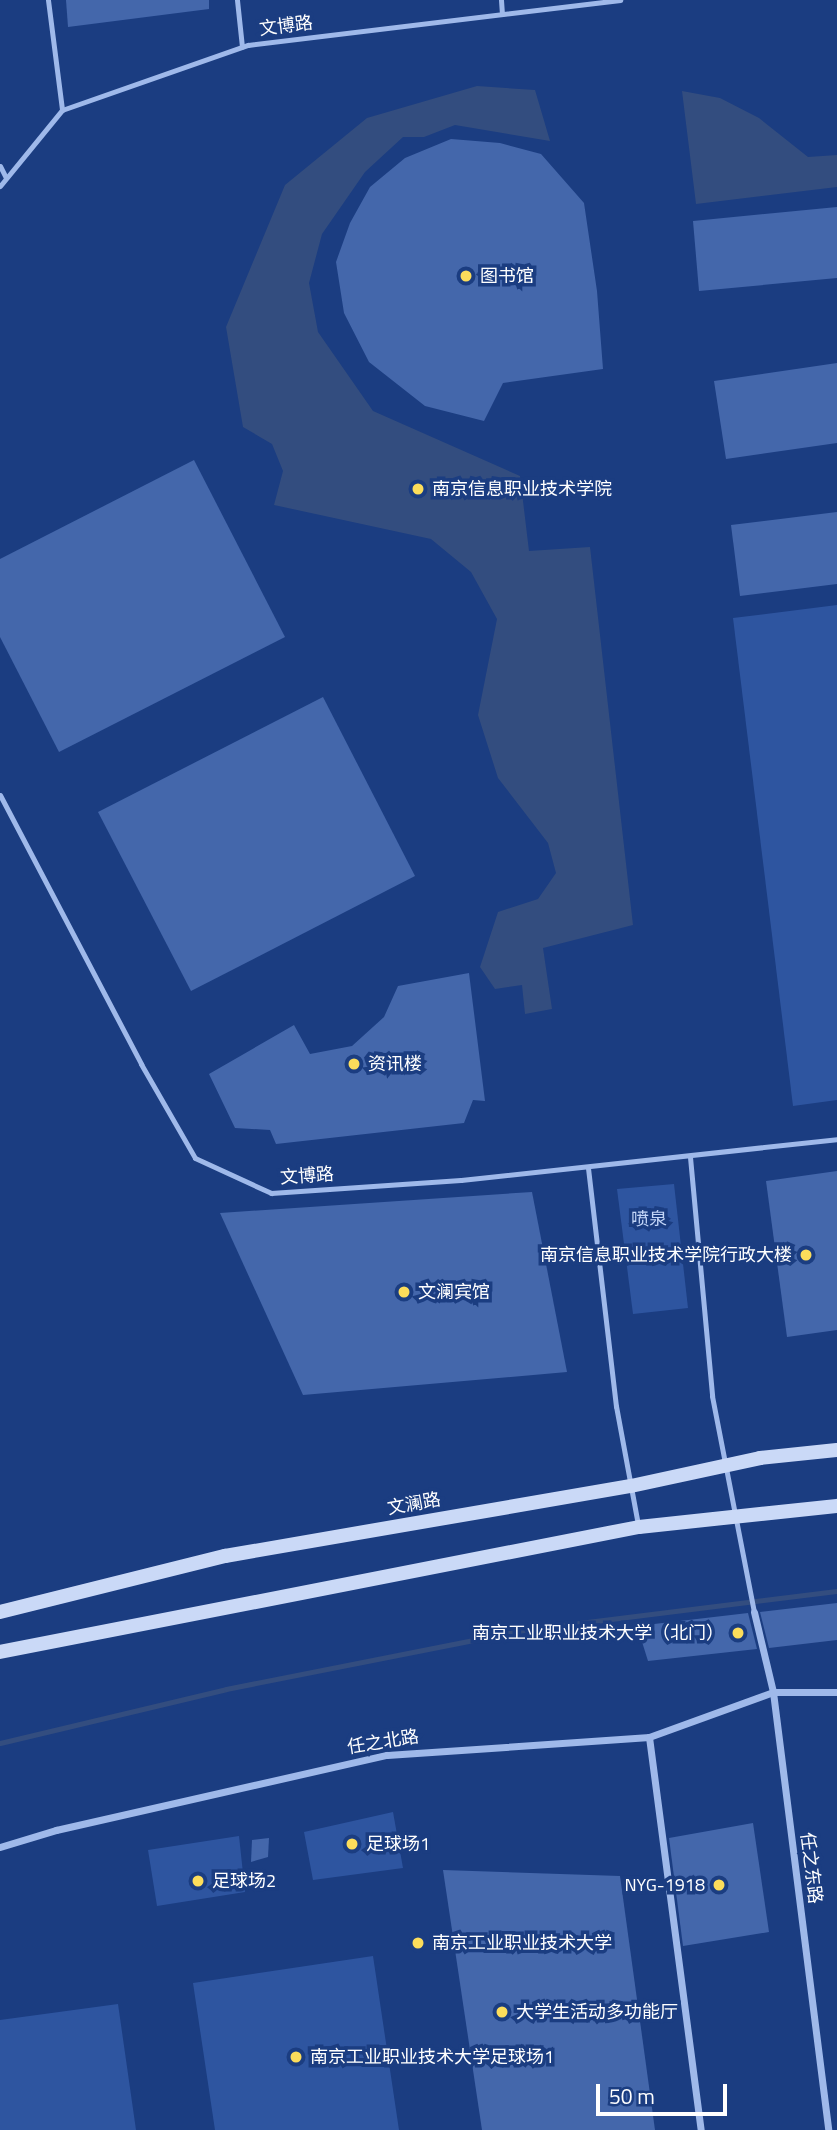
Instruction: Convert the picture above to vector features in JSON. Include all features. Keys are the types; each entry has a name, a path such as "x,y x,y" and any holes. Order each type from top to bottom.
{"main road":[{"name":"文澜路","path":"0,1612 225,1556 631,1486 728,1465 837,1450"},
{"path":"0,1652 639,1527 837,1506"}],"street":[{"name":"任之东路","path":"754,1612 773,1692 828,2130"},
{"name":"任之北路","path":"0,1847 56,1829 387,1755 649,1737 773,1692 837,1692"},
{"path":"649,1737 701,2130"}],"lane":[{"path":"0,184 62,110 48,0"},
{"path":"237,0 242,47"},
{"path":"501,0 502,14"},
{"name":"文博路","path":"62,110 242,47 620,0"},
{"path":"0,166 8,177"},
{"name":"文博路","path":"0,795 141,1064 195,1157 271,1193 588,1168 837,1139"},
{"path":"690,1157 712,1396 728,1465 746,1582 754,1612"},
{"path":"588,1168 617,1406 639,1527"}],"green space":[{"path":"837,605 837,1100 793,1106 733,618"},
{"name":"喷泉","path":"674,1184 688,1308 633,1314 617,1189"},
{"name":"足球场1","path":"393,1812 403,1868 313,1880 304,1832"},
{"name":"足球场2","path":"239,1836 245,1892 157,1906 148,1850"},
{"name":"南京工业职业技术大学足球场1","path":"373,1956 399,2130 215,2130 193,1983"},
{"path":"118,2004 136,2130 0,2130 0,2020"}],"shaded area":[{"path":"477,86 535,90 550,141 455,125 424,137 403,137 365,172 322,234 309,283 318,332 373,411 520,476 529,551 590,547 633,925 543,948 552,1009 525,1014 522,985 495,989 480,967 498,912 538,899 556,873 548,843 498,778 478,715 497,619 471,572 431,539 274,505 283,471 272,444 243,427 226,327 285,185 367,118"},
{"path":"682,91 720,98 759,118 808,157 837,155 837,187 696,204"}],"building":[{"path":"66,0 209,0 209,9 68,27"},
{"name":"图书馆","path":"451,139 500,143 541,154 584,203 597,291 603,369 503,383 484,421 425,406 369,362 344,313 336,262 350,223 370,187 405,158"},
{"path":"837,207 837,278 699,291 693,221"},
{"path":"837,363 837,443 726,459 714,381"},
{"path":"194,460 285,637 59,752 0,637 0,559"},
{"path":"837,512 837,584 740,596 731,525"},
{"path":"323,697 415,876 191,991 98,812"},
{"name":"资讯楼","path":"469,973 485,1101 473,1100 464,1123 276,1144 270,1130 235,1128 209,1074 294,1025 310,1054 352,1046 384,1017 398,986"},
{"name":"南京信息职业技术学院行政大楼","path":"837,1171 837,1330 787,1337 766,1181"},
{"name":"文澜宾馆","path":"532,1192 567,1372 303,1395 220,1213"},
{"path":"837,1603 837,1640 769,1648 760,1612"},
{"path":"748,1613 757,1649 648,1661 637,1626"},
{"name":"NYG-1918","path":"753,1823 769,1932 683,1946 669,1838"},
{"path":"269,1838 268,1857 251,1862 252,1840"},
{"path":"443,1870 620,1876 655,2130 482,2130"}],"waterway":[{"path":"0,1743 226,1689 523,1630 837,1591"}],"place":[{"name":"图书馆","path":"466,276"},
{"name":"南京信息职业技术学院","path":"418,489"},
{"name":"资讯楼","path":"354,1064"},
{"name":"南京信息职业技术学院行政大楼","path":"806,1255"},
{"name":"文澜宾馆","path":"404,1292"},
{"name":"南京工业职业技术大学（北门）","path":"738,1633"},
{"name":"足球场1","path":"352,1844"},
{"name":"足球场2","path":"198,1881"},
{"name":"NYG-1918","path":"719,1885"},
{"name":"南京工业职业技术大学","path":"418,1943"},
{"name":"大学生活动多功能厅","path":"502,2012"},
{"name":"南京工业职业技术大学足球场1","path":"296,2057"}]}
